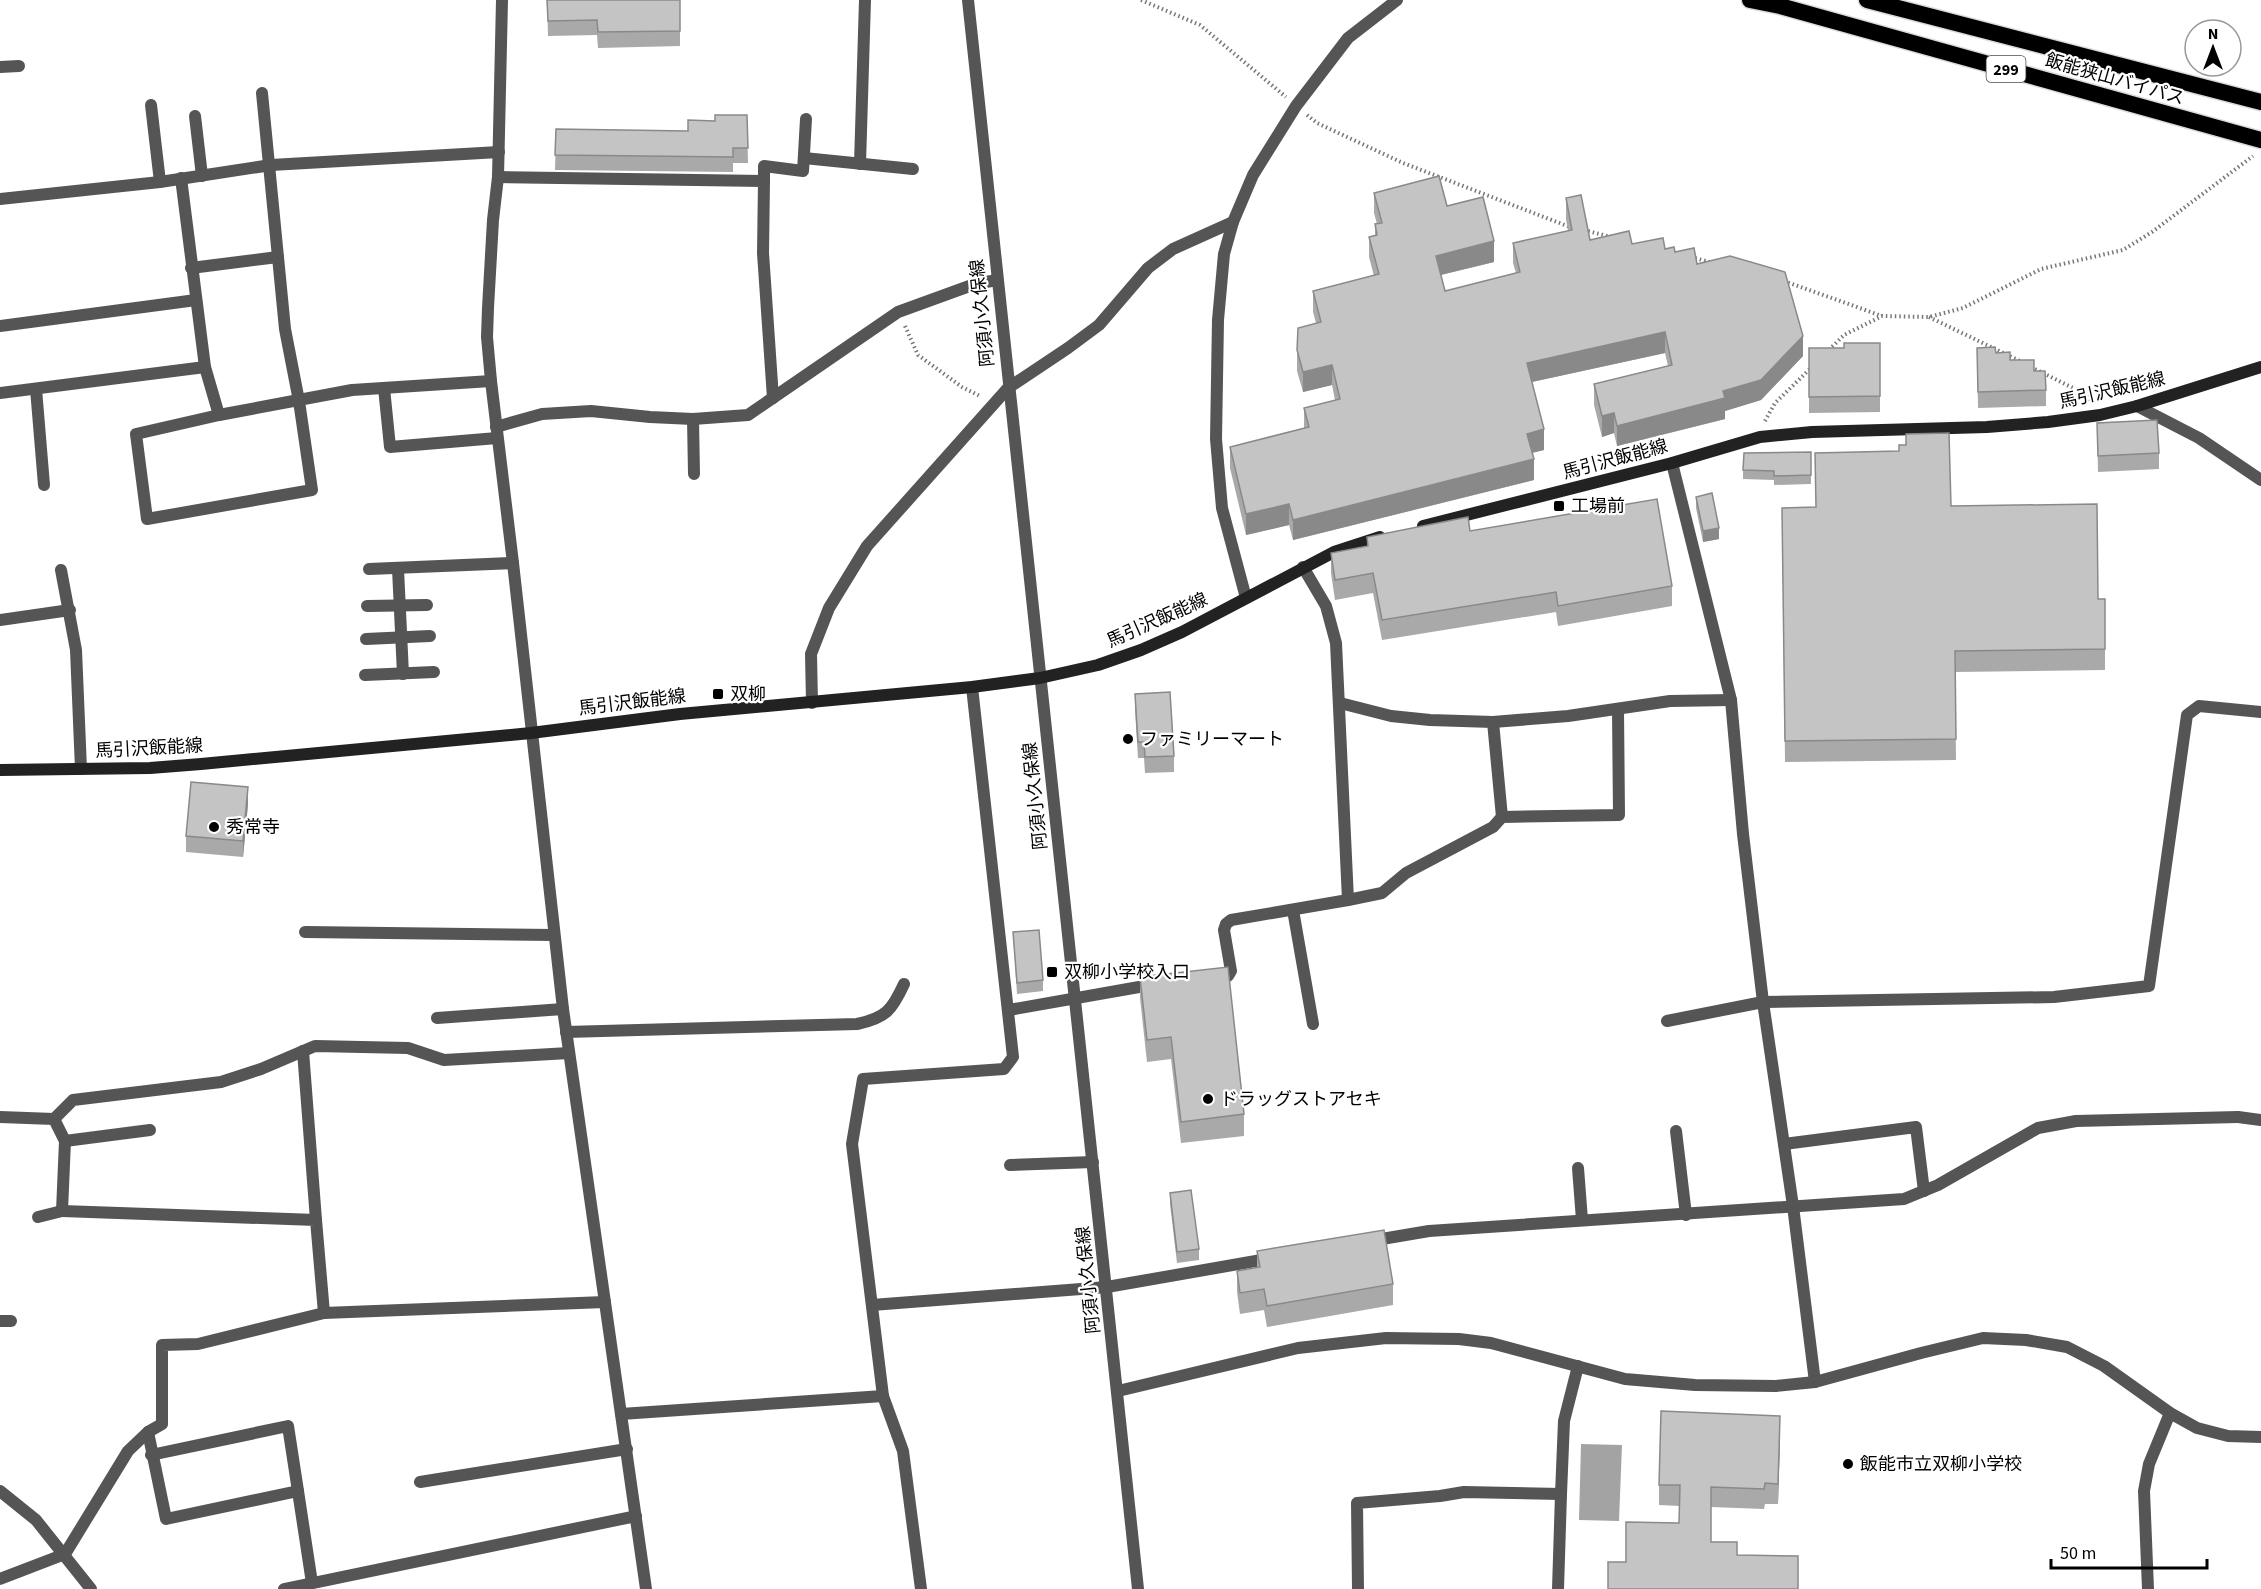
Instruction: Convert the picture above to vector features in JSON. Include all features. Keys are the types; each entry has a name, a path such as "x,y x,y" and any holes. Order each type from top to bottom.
{"highway":[{"name":"飯能狭山バイパス","path":"1750,0 1790,9 2261,140"},
{"name":"飯能狭山バイパス","path":"1867,0 2261,102"}],"main road":[{"name":"馬引沢飯能線","path":"0,770 201,764 531,733 680,714 972,687 1040,678 1098,665 1141,651 1344,548 1672,463 1760,437 1812,432 1987,426 2048,422 2100,415 2137,406 2261,367"}],"street":[{"path":"502,0 498,177 493,220 487,337 490,381 513,563 563,1009 646,1589"},
{"path":"860,164 865,0"},
{"name":"阿須小久保線","path":"968,0 1138,1589"},
{"path":"1246,598 1222,508 1216,439 1218,320 1224,254 1233,222 1253,175 1296,106 1348,38 1397,0"},
{"path":"0,68 19,66"},
{"path":"262,93 271,165 285,329 300,401 312,490 147,519 136,434 219,415 300,401 352,390 490,381"},
{"path":"151,105 160,182"},
{"path":"195,116 202,176"},
{"path":"773,398 763,253 764,166 804,171 806,118"},
{"path":"0,199 160,182 271,165 499,152"},
{"path":"804,158 913,169"},
{"path":"498,177 764,181"},
{"path":"181,178 205,367 219,415"},
{"path":"812,703 811,654 829,608 867,546 1008,388 1099,325 1148,268 1164,256 1204,234 1233,222"},
{"path":"191,268 278,257"},
{"path":"384,388 390,447 497,432 542,414 591,411 650,417 693,418 748,415 898,312 975,284 997,280"},
{"path":"0,327 196,300"},
{"path":"0,393 205,367"},
{"path":"36,389 44,484"},
{"path":"2137,406 2199,438 2261,480"},
{"path":"693,418 694,474"},
{"path":"1672,463 1731,700 1743,834 1763,1002 1793,1206 1815,1382"},
{"path":"369,569 513,563"},
{"path":"1303,567 1326,606 1336,643 1348,900"},
{"path":"398,568 403,674"},
{"path":"61,570 76,650 81,769"},
{"path":"367,606 427,605"},
{"path":"0,620 70,610"},
{"path":"366,639 430,636"},
{"path":"365,675 434,672"},
{"path":"921,1589 903,1451 883,1396 852,1144 863,1079 1004,1069 1013,1058 972,687"},
{"path":"1340,703 1391,716 1494,722 1618,710 1670,701 1731,700"},
{"path":"1667,1021 1763,1002 2054,997 2149,986 2187,715 2199,706 2261,712"},
{"path":"1206,978 1228,976 1232,971 1224,930 1226,924 1231,920 1382,893 1406,873 1493,826 1502,818 1619,815 1618,710"},
{"path":"1494,722 1502,818"},
{"path":"1293,909 1313,1024"},
{"path":"305,932 554,934"},
{"path":"1009,1010 1164,983"},
{"path":"566,1032 857,1024 877,1020 895,1003 904,984"},
{"path":"437,1018 563,1009"},
{"path":"0,1117 54,1119 72,1100 221,1082 261,1069 315,1046 408,1048 444,1060 569,1053"},
{"path":"303,1051 324,1313"},
{"path":"1359,1243 1429,1231 1904,1199 1924,1191 2038,1128 2076,1121 2238,1117 2261,1120"},
{"path":"54,1119 65,1141 62,1211"},
{"path":"1784,1144 1916,1127 1924,1191"},
{"path":"65,1141 150,1130"},
{"path":"1676,1131 1686,1215"},
{"path":"1010,1165 1093,1162"},
{"path":"1578,1168 1582,1220"},
{"path":"38,1217 62,1211 316,1220"},
{"path":"872,1305 1107,1287 1290,1255"},
{"path":"0,1578 65,1554 128,1451 148,1432 162,1424 162,1345 198,1344 324,1313 605,1302"},
{"path":"1118,1391 1298,1348 1386,1338 1459,1339 1491,1343 1626,1379 1776,1386 1815,1382 1983,1338 2026,1340 2067,1347 2104,1366 2170,1413 2197,1428 2228,1436 2261,1437"},
{"path":"1558,1589 1564,1421 1578,1366"},
{"path":"621,1414 883,1396"},
{"path":"2148,1589 2144,1491 2149,1464 2170,1413"},
{"path":"151,1455 288,1426 312,1583"},
{"path":"148,1432 166,1519 298,1491"},
{"path":"420,1482 627,1449"},
{"path":"0,1491 36,1520 65,1554 89,1588"},
{"path":"1358,1589 1357,1503 1464,1492 1561,1494"},
{"path":"284,1589 636,1516"}],"path":[{"path":"1141,0 1200,25 1317,123 1403,163 1568,226 1612,237"},
{"path":"1783,281 1882,316 1929,317 1963,308 2041,268 2123,250 2152,232 2261,150"},
{"path":"1690,256 1721,265"},
{"path":"898,312 918,355 962,387 995,402"},
{"path":"1821,358 1844,335 1882,316"},
{"path":"1929,317 2087,394 2100,415"},
{"path":"1760,437 1768,414 1775,403 1814,365"}],"shaded area":[{"path":"1581,1444 1622,1445 1619,1521 1579,1520"}],"building":[{"path":"547,0 680,0 680,31 598,32 597,20 548,21"},
{"path":"715,115 747,115 748,148 733,148 733,157 555,155 556,129 688,131 688,120 715,121"},
{"path":"1439,176 1447,206 1483,197 1494,241 1436,256 1445,291 1520,272 1513,243 1572,230 1566,198 1581,195 1590,240 1629,231 1632,244 1663,238 1665,249 1674,247 1675,252 1694,248 1697,264 1730,256 1785,272 1803,336 1761,380 1723,391 1725,398 1617,426 1614,413 1602,416 1594,384 1672,365 1665,332 1527,363 1544,429 1527,434 1534,459 1293,520 1289,504 1246,514 1230,447 1309,427 1304,408 1340,399 1332,365 1303,372 1297,350 1298,328 1321,322 1313,291 1379,274 1369,237 1377,235 1375,224 1382,223 1374,193"},
{"path":"1844,343 1880,343 1880,396 1809,397 1809,348 1844,348"},
{"path":"1995,347 1996,353 2010,352 2010,360 2034,360 2034,371 2045,371 2046,390 1978,392 1977,348"},
{"path":"2157,420 2159,453 2098,456 2097,423"},
{"path":"1949,433 1951,506 2097,504 2098,599 2105,599 2105,649 1955,651 1956,739 1785,741 1782,508 1816,507 1815,453 1899,451 1899,445 1906,445 1906,434"},
{"path":"1811,452 1811,475 1774,476 1774,471 1743,470 1744,453"},
{"path":"1712,493 1719,528 1703,531 1696,497"},
{"path":"1657,499 1672,586 1558,606 1556,592 1382,620 1373,573 1335,580 1331,553 1368,546 1367,537 1468,517 1470,531"},
{"path":"1170,692 1174,756 1145,757 1144,742 1138,742 1135,694"},
{"path":"191,782 248,787 243,841 186,836"},
{"path":"1039,930 1043,980 1017,983 1013,932"},
{"name":"ドラッグストアセキ","path":"1228,967 1244,1114 1181,1122 1171,1037 1147,1040 1140,977"},
{"path":"1191,1190 1199,1249 1177,1252 1170,1193"},
{"path":"1384,1230 1393,1284 1267,1306 1264,1289 1240,1293 1237,1271 1260,1267 1257,1251"},
{"path":"1661,1411 1780,1416 1778,1484 1765,1483 1764,1489 1711,1487 1711,1542 1737,1542 1737,1555 1798,1556 1798,1589 1608,1589 1608,1562 1626,1562 1626,1522 1679,1523 1680,1485 1659,1485"}],"place":[{"name":"工場前","path":"1559,506"},
{"name":"双柳","path":"718,694"},
{"name":"ファミリーマート","path":"1128,739"},
{"name":"秀常寺","path":"214,827"},
{"name":"双柳小学校入口","path":"1052,972"},
{"name":"ドラッグストアセキ","path":"1208,1099"},
{"name":"飯能市立双柳小学校","path":"1848,1464"}]}
